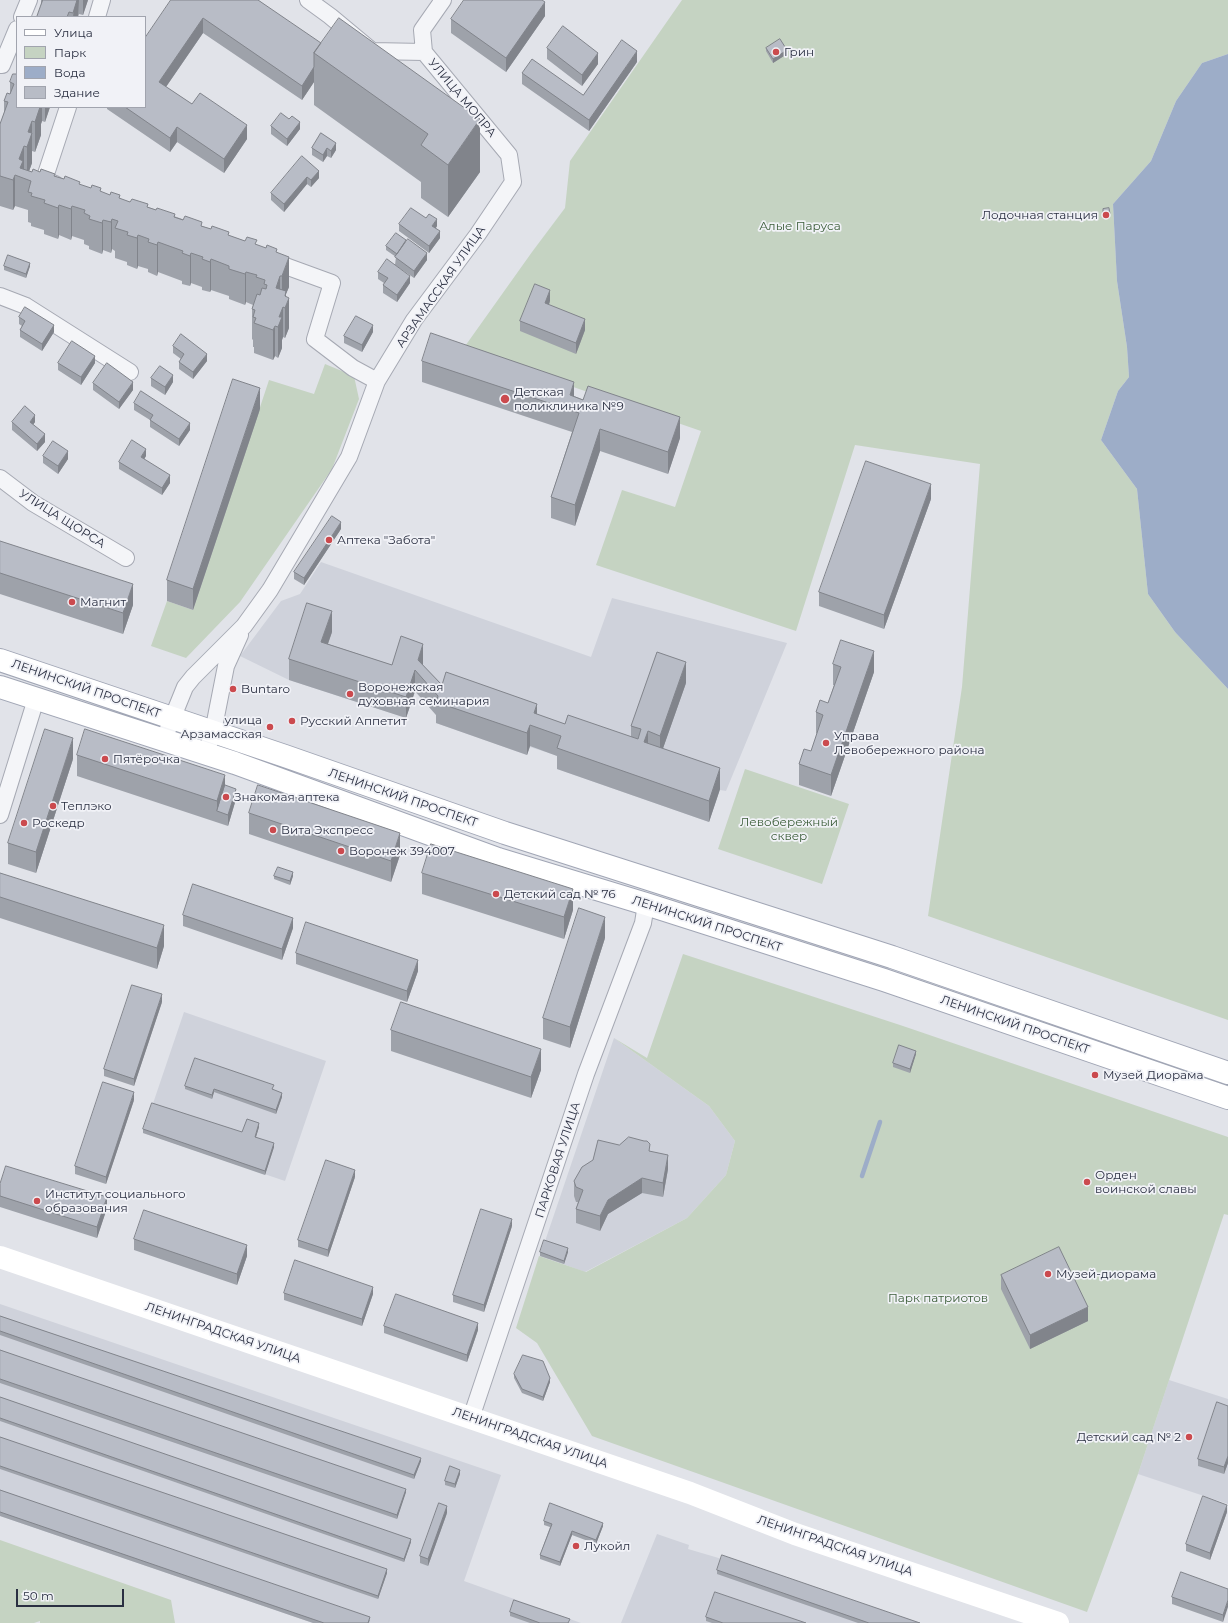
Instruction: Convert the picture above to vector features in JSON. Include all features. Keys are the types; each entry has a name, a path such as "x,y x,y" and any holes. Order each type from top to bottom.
{"main road":[{"name":"ЛЕНИНСКИЙ ПРОСПЕКТ","path":"0,660 505,833 892,957 1228,1073"},
{"name":"ЛЕНИНСКИЙ ПРОСПЕКТ","path":"0,687 206,753 498,859 646,904 884,980 1228,1098"},
{"path":"818,960 827,936"},
{"name":"ЛЕНИНГРАДСКАЯ УЛИЦА","path":"0,1257 690,1493 795,1534 1058,1623"}],"street":[{"path":"22,16 29,0"},
{"path":"97,16 102,0"},
{"name":"УЛИЦА МОПРА","path":"308,0 372,51 424,52 509,155"},
{"path":"424,52 422,30 443,0"},
{"path":"0,65 2,65 16,31"},
{"path":"67,188 44,180 68,108"},
{"name":"АРЗАМАССКАЯ УЛИЦА","path":"171,718 185,687 193,677 244,626 270,590 350,457 377,381 414,320 478,234 512,182 509,155"},
{"path":"253,254 332,282 315,338 353,368 377,381"},
{"path":"0,296 26,306 130,372"},
{"name":"УЛИЦА ЩОРСА","path":"0,478 33,503 126,558"},
{"name":"АРЗАМАССКАЯ УЛИЦА","path":"206,753 213,732 226,666 244,626"},
{"path":"0,815 36,699"},
{"name":"ЛЕНИНСКИЙ ПРОСПЕКТ","path":"164,740 171,718"},
{"name":"ПАРКОВАЯ УЛИЦА","path":"471,1418 586,1074 644,923 646,904"}],"shaded area":[{"path":"321,562 591,657 612,598 787,643 726,791 720,790 709,822 557,769 561,757 530,747 527,755 436,723 438,717 415,692 406,718 289,680 240,656 281,601 300,594"},
{"path":"184,1012 326,1061 285,1181 143,1133"},
{"path":"614,1038 709,1106 735,1141 726,1175 687,1218 585,1272 540,1256"},
{"path":"0,1304 501,1475 464,1581 581,1623 313,1623 0,1516"},
{"name":"Детский сад № 2","path":"1169,1380 1228,1399 1228,1504 1138,1474"},
{"path":"657,1534 689,1545 688,1549 722,1559 909,1623 621,1623"}],"green space":[{"name":"Алые Паруса","path":"682,0 1228,0 1228,54 1202,63 1176,101 1151,161 1113,204 1117,281 1127,347 1129,377 1118,391 1101,440 1137,489 1148,594 1175,632 1228,689 1228,1020 928,916 962,687 980,464 855,445 796,631 596,565 622,490 675,507 701,431 463,349 565,208 570,161"},
{"path":"325,364 354,376 359,399 332,469 240,602 186,658 151,646 167,601 193,610 269,380 314,394"},
{"name":"Левобережный сквер","path":"745,769 849,804 822,884 718,849"},
{"name":"Парк патриотов","path":"683,954 903,1026 1228,1137 1228,1215 1224,1214 1138,1474 1087,1612 592,1436 537,1343 516,1328 539,1256 586,1272 687,1218 726,1175 735,1141 709,1106 614,1038 647,1058"},
{"path":"0,1540 171,1600 175,1623 40,1623 40,1621 34,1623 0,1623"}],"water":[{"path":"1228,54 1228,689 1175,632 1148,594 1137,489 1101,440 1118,391 1129,377 1127,347 1117,281 1113,204 1151,161 1176,101 1202,63"}],"building":[{"path":"43,0 77,0 73,13 69,12 67,16 37,16"},
{"path":"171,0 258,0 321,43 314,53 314,67 302,86 203,18 159,82 192,104 200,93 247,125 224,159 177,127 170,138 126,108 146,108 146,37"},
{"path":"464,0 542,0 545,2 506,58 451,19"},
{"path":"339,18 480,119 448,165 421,145 428,134 314,53"},
{"path":"563,26 598,53 582,75 547,48"},
{"name":"Грин","path":"780,39 787,50 773,59 766,48"},
{"path":"622,40 637,51 589,120 522,73 532,59 583,95"},
{"path":"13,74 16,74 16,108 40,108 35,122 32,121 28,132 32,133 27,147 24,146 19,159 23,161 20,168 32,172 33,169 40,172 41,169 55,174 54,176 64,179 65,176 80,182 79,184 91,188 92,185 101,188 100,191 110,195 111,192 120,195 119,198 130,202 132,199 148,204 147,207 156,210 157,208 175,214 174,217 183,220 185,216 202,222 201,226 211,229 212,226 229,232 228,235 245,241 247,237 257,240 255,244 266,248 267,245 277,249 276,252 289,257 276,288 286,291 285,296 289,298 279,317 282,317 278,327 275,326 273,330 254,323 256,318 253,317 255,310 252,309 257,294 260,295 262,288 266,289 267,285 264,284 265,280 256,277 257,275 246,272 245,274 229,269 229,266 211,259 210,262 202,259 203,257 191,253 190,256 182,253 183,251 158,242 157,245 148,242 149,239 138,235 137,238 127,235 128,232 115,228 118,221 112,219 111,222 103,220 102,223 89,219 90,216 84,213 85,210 72,206 71,209 59,205 58,208 44,203 45,200 31,196 32,193 28,192 31,181 15,175 13,180 0,176 0,124 8,102 4,101 7,93 10,94 14,84 10,82"},
{"path":"281,113 289,119 292,116 300,122 287,139 271,126"},
{"path":"321,133 336,143 331,151 327,148 323,155 312,148"},
{"path":"302,156 319,171 311,180 307,177 284,204 271,193"},
{"path":"411,208 426,218 429,214 437,219 432,226 440,231 429,246 399,224"},
{"path":"1109,208 1110,214 1103,215 1103,209"},
{"path":"396,233 406,240 397,254 386,246"},
{"path":"408,239 427,253 414,271 395,257"},
{"path":"8,255 30,263 26,274 4,266"},
{"path":"387,259 410,276 397,295 383,285 388,278 378,272"},
{"path":"535,284 550,290 545,303 585,319 576,343 520,321"},
{"path":"25,307 54,325 42,344 20,330 25,321 19,317"},
{"path":"356,316 373,325 362,345 344,336"},
{"path":"431,333 574,382 570,395 583,400 588,386 680,417 668,452 600,429 575,505 551,497 579,413 422,361"},
{"path":"181,334 207,354 193,372 179,362 184,354 173,346"},
{"path":"72,341 95,356 81,377 58,363"},
{"path":"107,363 133,382 119,402 93,383"},
{"path":"160,366 173,375 165,387 151,378"},
{"path":"233,379 260,388 193,589 167,580"},
{"path":"141,391 190,423 179,439 150,420 153,415 134,403"},
{"path":"25,406 35,415 30,422 45,434 37,444 12,422"},
{"path":"132,440 146,449 141,457 170,475 162,488 119,462"},
{"path":"53,441 68,451 58,466 43,456"},
{"path":"866,461 931,484 884,615 819,592"},
{"path":"332,516 341,522 304,578 294,572"},
{"path":"0,541 133,584 123,613 0,573"},
{"path":"307,603 332,611 321,642 392,665 401,636 423,644 418,660 442,685 446,672 537,704 534,713 565,724 568,715 638,739 641,729 631,726 657,652 686,662 660,736 648,731 644,742 720,768 709,801 557,748 561,736 530,725 527,733 436,702 438,696 415,670 406,697 289,659"},
{"path":"841,640 874,651 831,775 799,764 804,749 811,751 823,715 816,712 820,700 828,703 841,667 833,664"},
{"path":"45,729 73,738 36,852 8,843"},
{"path":"85,729 225,775 217,801 77,755"},
{"path":"225,785 236,789 228,815 217,811"},
{"path":"258,785 400,833 391,861 249,813"},
{"path":"431,844 573,889 564,917 422,873"},
{"path":"278,867 293,872 290,881 274,876"},
{"path":"0,873 164,925 157,948 0,897"},
{"path":"193,884 293,918 282,949 183,915"},
{"path":"579,908 605,917 570,1027 543,1018"},
{"path":"306,922 418,960 407,991 296,953"},
{"path":"132,985 162,994 134,1079 104,1069"},
{"path":"401,1002 541,1049 531,1077 391,1030"},
{"path":"899,1045 916,1051 910,1069 893,1063"},
{"path":"195,1058 274,1085 272,1089 282,1093 276,1110 214,1089 212,1095 185,1086"},
{"path":"103,1082 134,1092 106,1177 75,1166"},
{"path":"152,1103 242,1132 247,1119 259,1123 255,1137 274,1143 265,1171 143,1129"},
{"path":"629,1137 647,1141 650,1144 649,1151 668,1155 663,1183 642,1178 608,1200 600,1216 576,1209 583,1190 576,1187 574,1181 582,1167 593,1160 598,1140 619,1145"},
{"path":"326,1160 355,1170 328,1250 298,1240"},
{"path":"6,1166 107,1197 97,1227 0,1196 0,1184"},
{"path":"481,1209 512,1219 484,1305 453,1295"},
{"path":"144,1210 247,1245 237,1274 134,1239"},
{"path":"544,1240 568,1248 564,1261 540,1252"},
{"path":"1059,1247 1088,1307 1030,1335 1001,1275"},
{"path":"295,1260 373,1287 362,1319 284,1293"},
{"path":"396,1294 478,1323 467,1355 384,1326"},
{"path":"0,1316 421,1458 414,1475 0,1331"},
{"path":"0,1350 406,1489 397,1515 0,1379"},
{"path":"523,1355 543,1361 550,1378 543,1397 522,1389 514,1374"},
{"path":"0,1397 411,1539 404,1559 0,1418"},
{"path":"1217,1402 1228,1406 1228,1456 1224,1467 1198,1459"},
{"path":"0,1437 387,1569 378,1596 0,1466"},
{"path":"450,1466 460,1470 455,1484 445,1481"},
{"path":"0,1490 370,1617 368,1623 324,1623 0,1512"},
{"path":"1203,1496 1227,1505 1210,1553 1186,1544"},
{"path":"439,1503 447,1506 428,1559 420,1556"},
{"path":"550,1503 603,1523 596,1540 572,1531 560,1562 540,1555 552,1524 544,1521"},
{"path":"722,1555 920,1623 869,1623 717,1570"},
{"path":"1181,1572 1228,1589 1228,1600 1223,1615 1172,1597"},
{"path":"715,1592 806,1623 723,1623 706,1617"},
{"path":"514,1600 570,1619 568,1623 540,1623 510,1612"}],"waterway":[{"path":"862,1176 880,1122"}],"place":[{"name":"Грин","path":"776,52"},
{"name":"Лодочная станция","path":"1106,215"},
{"name":"Детская поликлиника №9","path":"505,399"},
{"name":"Аптека \"Забота\"","path":"329,540"},
{"name":"Магнит","path":"72,602"},
{"name":"Buntaro","path":"233,689"},
{"name":"Воронежская духовная семинария","path":"350,694"},
{"name":"Русский Аппетит","path":"292,721"},
{"name":"улица Арзамасская","path":"270,727"},
{"name":"Управа Левобережного района","path":"826,743"},
{"name":"Пятёрочка","path":"105,759"},
{"name":"Знакомая аптека","path":"226,797"},
{"name":"Теплэко","path":"53,806"},
{"name":"Роскедр","path":"24,823"},
{"name":"Вита Экспресс","path":"273,830"},
{"name":"Воронеж 394007","path":"341,851"},
{"name":"Детский сад № 76","path":"496,894"},
{"name":"Музей Диорама","path":"1095,1075"},
{"name":"Орден воинской славы","path":"1087,1182"},
{"name":"Институт социального образования","path":"37,1201"},
{"name":"Музей-диорама","path":"1048,1274"},
{"name":"Детский сад № 2","path":"1189,1437"},
{"name":"Лукойл","path":"576,1546"}]}
